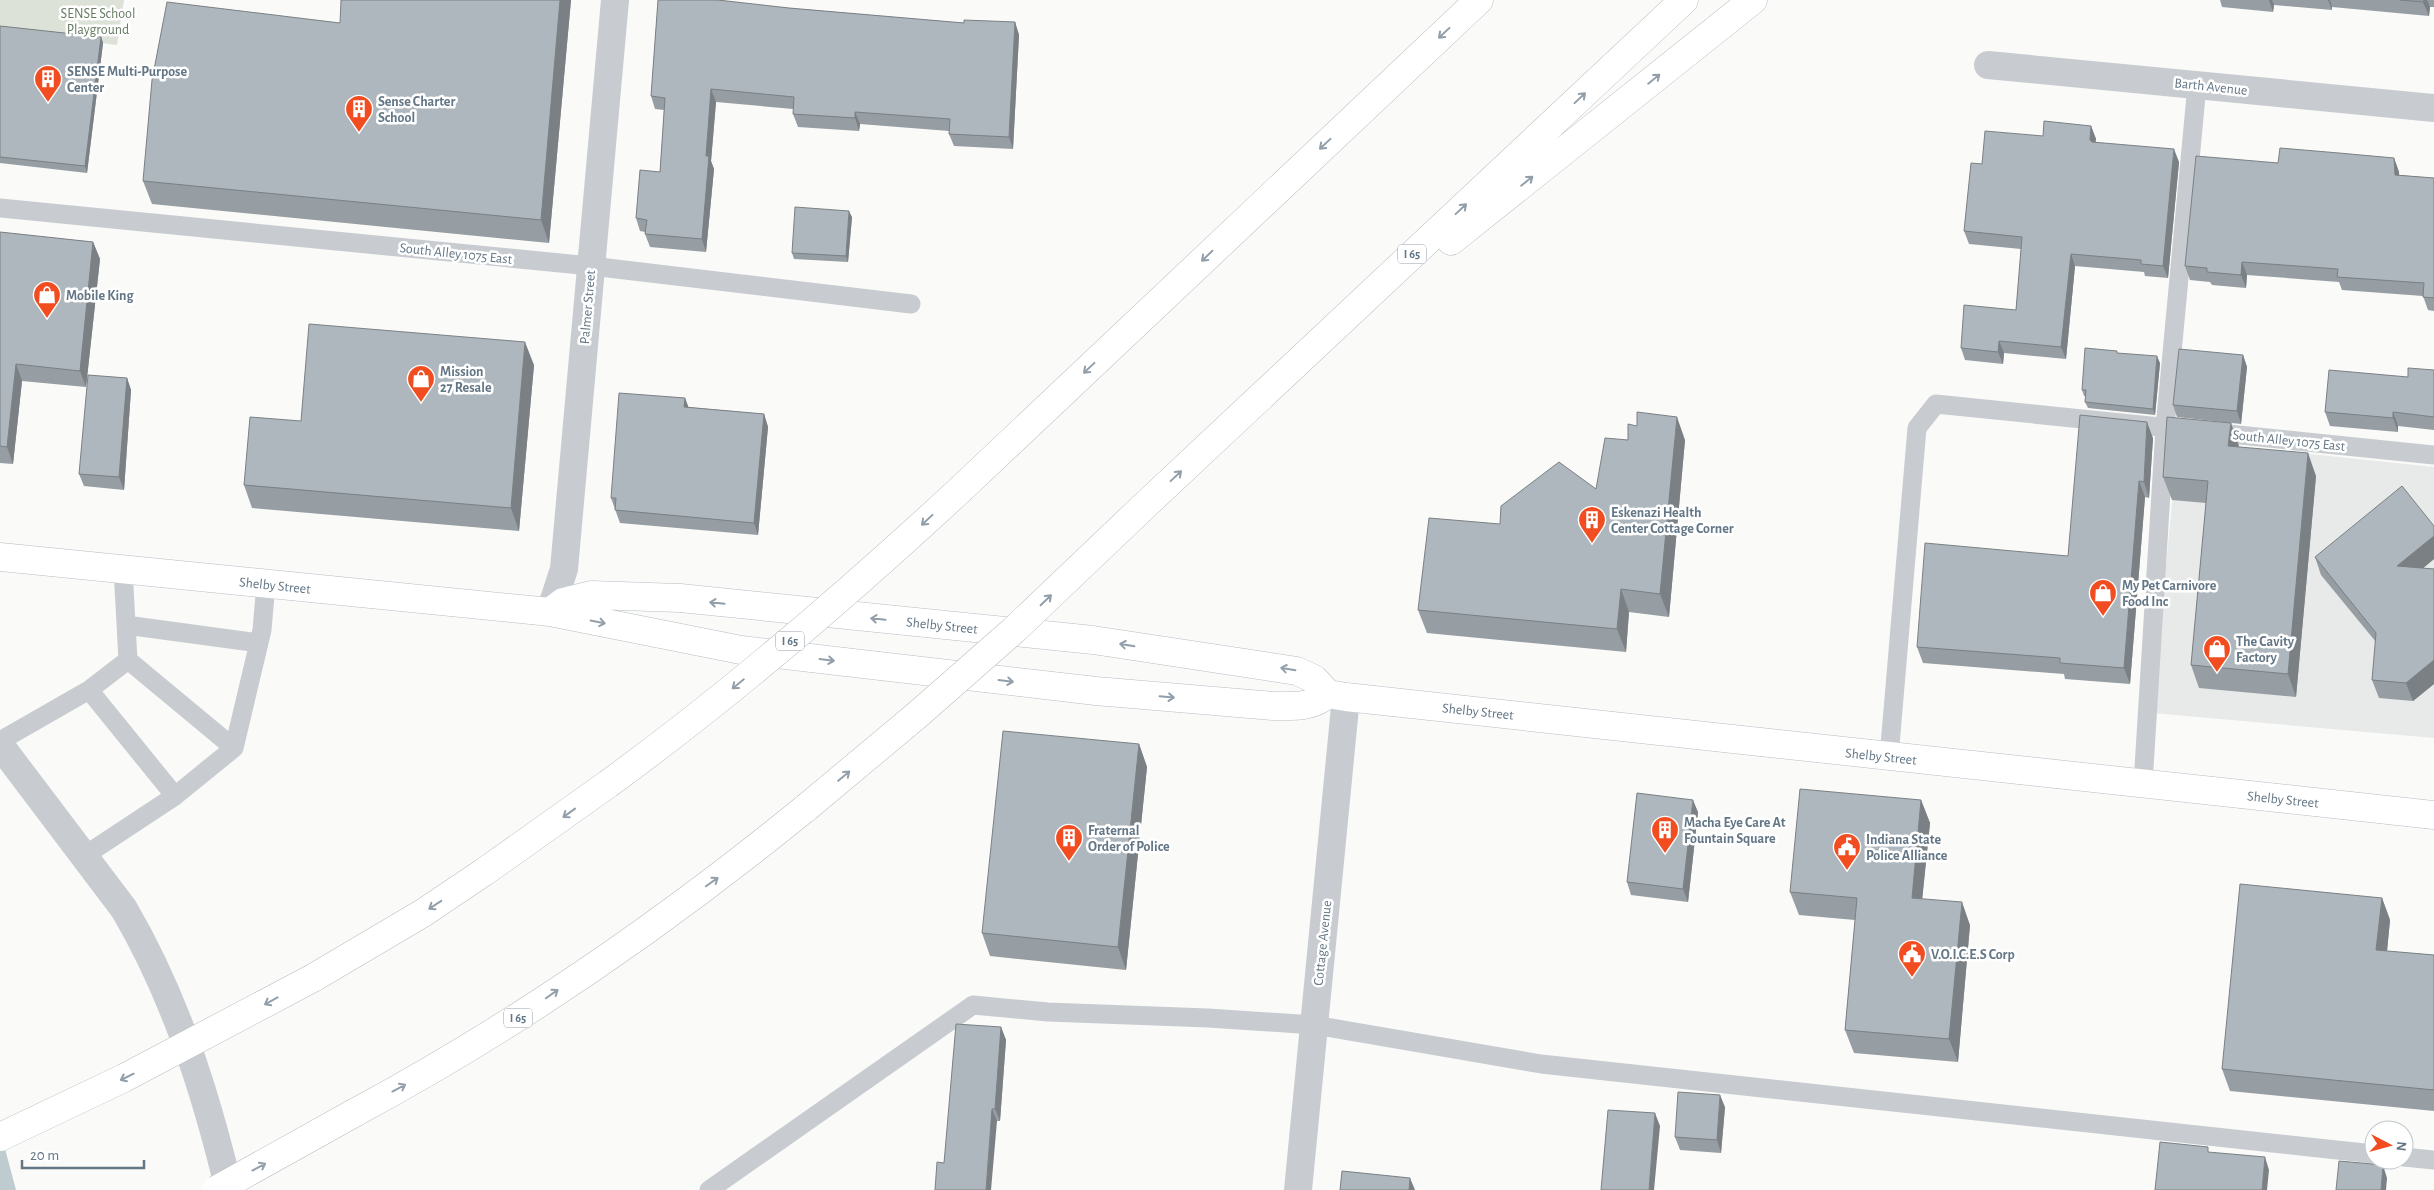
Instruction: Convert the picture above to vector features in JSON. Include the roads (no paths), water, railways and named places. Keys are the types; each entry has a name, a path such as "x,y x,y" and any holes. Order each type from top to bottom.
{"main road":[{"name":"I 65","path":"0,1137 124,1078 313,978 446,898 540,834 663,744 784,646 888,557 1479,0"},
{"name":"I 65","path":"216,1190 417,1079 518,1018 728,871 807,807 986,655 1283,374 1684,0"},
{"path":"1283,374 1753,0"},
{"name":"Shelby Street","path":"0,557 550,612 741,650 1096,691 1282,706 1301,706 1317,703 1337,695 1889,757 2434,815"},
{"name":"Shelby Street","path":"550,612 563,602 591,595 680,598 1093,640 1297,671 1314,679 1337,695"}],"street":[{"name":"Palmer Street","path":"550,612 564,570 614,0"},
{"name":"Barth Avenue","path":"1988,65 2434,108"},
{"name":"Cottage Avenue","path":"1298,1190 1314,1025 1337,695"},
{"path":"0,745 124,909 160,975 198,1080 229,1190"}],"lane":[{"path":"2143,784 2165,428 2197,85"},
{"name":"South Alley 1075 East","path":"0,208 591,266 911,304"},
{"name":"South Alley 1075 East","path":"1889,757 1918,428 1936,404 2434,455"},
{"path":"123,569 128,660 234,748"},
{"path":"84,856 175,796 234,748 262,630 266,584"},
{"path":"126,626 259,642"},
{"path":"0,741 89,690 128,660"},
{"path":"89,690 175,796"},
{"path":"709,1190 973,1005 1048,1012 1208,1018 1314,1025 1541,1064 2364,1153"},
{"path":"2414,1158 2434,1160"}],"place":[{"name":"SENSE Multi-Purpose Center","path":"48,103"},
{"name":"Sense Charter School","path":"359,133"},
{"name":"Mobile King","path":"47,319"},
{"name":"Mission 27 Resale","path":"421,403"},
{"name":"Eskenazi Health Center Cottage Corner","path":"1592,544"},
{"name":"My Pet Carnivore Food Inc","path":"2103,617"},
{"name":"The Cavity Factory","path":"2217,673"},
{"name":"Macha Eye Care At Fountain Square","path":"1665,854"},
{"name":"Fraternal Order of Police","path":"1069,862"},
{"name":"Indiana State Police Alliance","path":"1847,871"},
{"name":"V.O.I.C.E.S Corp","path":"1912,978"}],"park label":[{"name":"SENSE School Playground","path":"98,22"}]}
